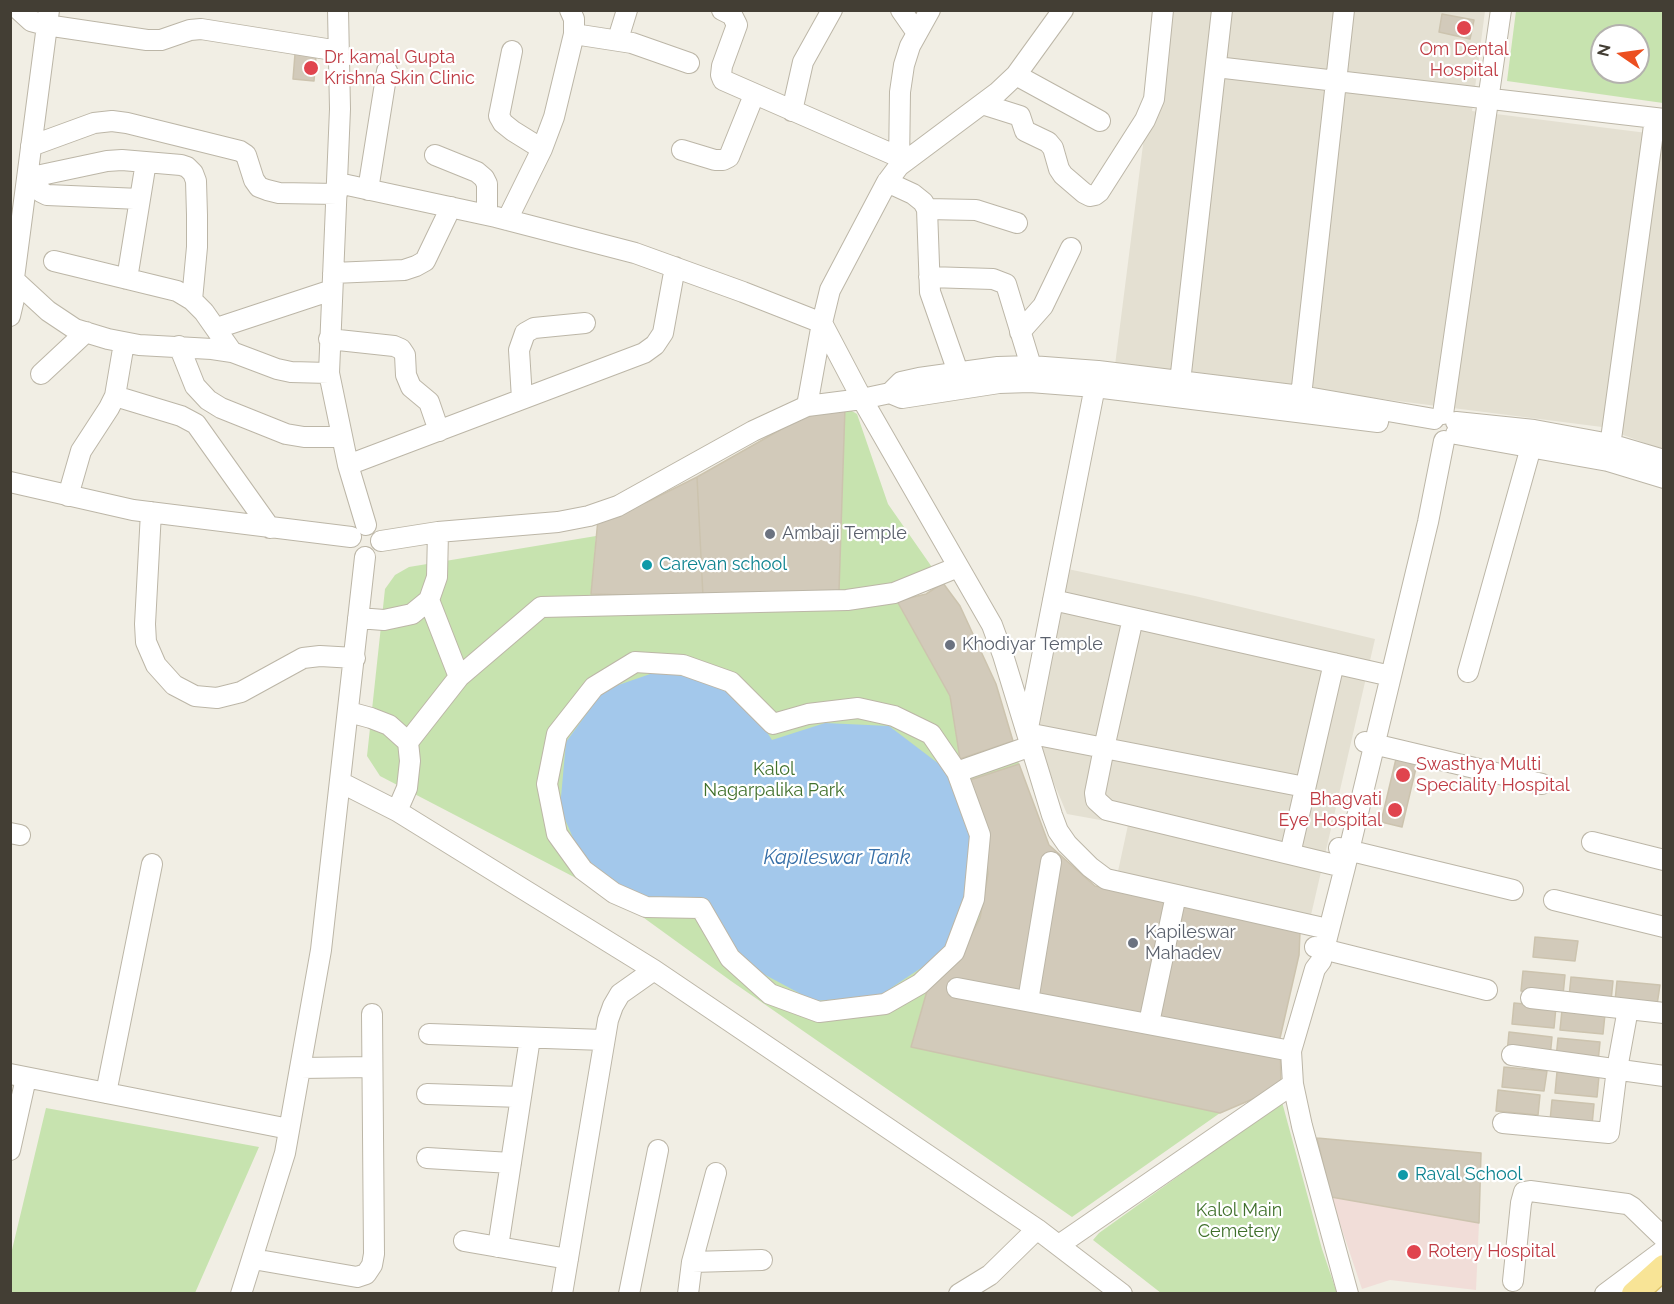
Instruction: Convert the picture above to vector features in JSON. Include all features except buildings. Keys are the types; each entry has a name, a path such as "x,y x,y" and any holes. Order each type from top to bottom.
{"main road":[{"path":"1634,1293 1664,1267"}],"street":[{"path":"19,10 31,21 47,18 147,40 161,40 190,30 201,29 339,51"},
{"path":"338,10 340,109 329,373 348,465 366,525"},
{"path":"507,220 542,149 556,108 574,34 574,19 570,10"},
{"path":"618,39 627,10"},
{"path":"722,10 732,15 738,25 722,66 723,80 899,162"},
{"path":"792,111 803,62 832,10"},
{"path":"901,10 917,33"},
{"path":"899,162 900,92 904,65 917,33 930,10"},
{"path":"807,406 830,290 899,162 982,104 1016,75 1063,10"},
{"path":"982,104 1020,116 1025,132 1048,142 1053,148 1063,175 1084,193 1090,196 1095,195 1145,120 1154,99 1163,10"},
{"path":"1180,382 1222,10"},
{"path":"1301,396 1344,10"},
{"path":"1348,1293 1302,1126 1293,1084 1291,1051 1315,969 1321,961 1319,941 1428,522 1501,10"},
{"path":"10,316 14,299 12,277 31,177 31,146 47,18"},
{"path":"574,34 618,39 651,48 689,63"},
{"path":"512,51 499,116 503,123 513,131 542,149"},
{"path":"1215,67 1659,119 1609,452"},
{"path":"368,190 387,71"},
{"path":"1016,75 1100,121"},
{"path":"682,150 715,160 723,160 729,156 754,95"},
{"path":"31,146 94,123 112,121 127,123 240,151 246,155 254,180 259,187 267,190 279,193 337,189 368,190 487,215 635,253 822,323 862,399 992,625 1055,823 1067,844 1106,879 1176,895 1319,941 1486,990"},
{"path":"435,155 477,172 484,178 487,184 487,215"},
{"path":"31,177 107,161 181,165 193,173 196,181 197,233 192,300"},
{"path":"127,279 146,162"},
{"path":"31,177 41,192 47,195 140,199"},
{"path":"887,182 913,194 923,202 927,209 930,292 935,312 958,372"},
{"path":"217,328 332,282 416,266 425,261 451,207"},
{"path":"927,209 976,210 1017,223"},
{"path":"1020,332 1043,306 1071,248"},
{"path":"54,261 177,291 192,300 217,328 232,352"},
{"path":"348,465 644,353 655,345 663,333 675,267"},
{"path":"12,277 48,311 75,328 86,332 124,343 232,352 291,372 329,373"},
{"path":"929,277 1001,280 1006,284 1030,366"},
{"path":"522,399 519,350 525,333 534,328 585,323"},
{"path":"41,375 86,332"},
{"path":"329,339 394,346 401,349 405,355 406,375 411,387 429,402 439,431"},
{"path":"68,495 81,451 109,408 114,396 124,343"},
{"path":"179,346 195,386 208,400 221,408 286,434 304,437 342,437"},
{"path":"381,541 438,532 558,522 589,516 618,506 753,431 807,406 890,393 901,382 998,367 1030,366 1096,379 1442,428 1534,430 1609,452 1664,478"},
{"path":"1029,740 1053,600 1096,379"},
{"path":"890,393 902,398 1009,382 1096,379 1180,382 1301,396 1531,447 1609,452 1664,460"},
{"path":"114,396 181,416 196,424 270,528"},
{"path":"1370,744 1382,674 1442,428"},
{"path":"1468,672 1531,447"},
{"path":"10,482 151,512 351,537"},
{"path":"151,512 145,624 147,642 156,665 174,685 195,696 217,698 241,692 303,658 320,656 355,658"},
{"path":"359,526 373,527 379,531 381,541 378,552 372,556 358,555 350,544 351,537 359,526"},
{"path":"358,618 384,620 412,614 429,600 437,576 438,532"},
{"path":"241,1293 285,1153 321,950 365,557"},
{"path":"408,742 459,677 541,607 847,600 894,593 958,567"},
{"path":"429,600 459,677"},
{"path":"1053,600 1382,674"},
{"path":"1133,618 1095,793 1096,800 1101,807 1290,855 1341,854 1513,890"},
{"path":"635,662 683,665 731,682 773,724 808,714 858,708 894,716 931,734 957,772 980,836 974,899 954,952 920,984 885,1004 819,1012 770,994 730,958 701,908 646,907 614,893 583,870 556,834 547,784 557,734 594,687 635,662"},
{"path":"1290,855 1334,663"},
{"path":"349,712 389,725 408,742 410,761 407,788 397,811"},
{"path":"957,772 1029,740 1104,748 1305,787"},
{"path":"1370,744 1542,784"},
{"path":"340,782 397,811 654,969 1037,1228 1122,1293"},
{"path":"1592,842 1664,860"},
{"path":"1028,1001 1051,862"},
{"path":"106,1093 152,864"},
{"path":"1149,1023 1176,895"},
{"path":"1554,900 1664,927"},
{"path":"562,1293 610,1013 620,994 654,969"},
{"path":"957,988 1291,1051"},
{"path":"1531,998 1664,1013"},
{"path":"1503,1123 1609,1133 1628,1009"},
{"path":"253,1259 357,1276 366,1274 372,1265 374,1254 372,1014"},
{"path":"429,1034 604,1040"},
{"path":"498,1247 530,1038"},
{"path":"1512,1055 1664,1076"},
{"path":"300,1068 372,1067"},
{"path":"10,1150 18,1076 289,1129"},
{"path":"1059,1245 1293,1084"},
{"path":"427,1094 521,1097"},
{"path":"629,1293 658,1150"},
{"path":"427,1158 511,1163"},
{"path":"688,1293 692,1262 716,1173"},
{"path":"1513,1281 1524,1192 1627,1204 1664,1238"},
{"path":"959,1293 990,1275 1037,1228"},
{"path":"464,1241 568,1259"},
{"path":"1605,1293 1664,1250"},
{"path":"692,1262 762,1260"}],"shaded area":[{"path":"1160,11 1485,11 1472,111 1663,135 1663,450 1602,427 1115,365"},
{"path":"1063,568 1195,596 1375,639 1311,915 1117,876 1128,825 1067,814 1031,729"},
{"name":"Rotery Hospital","path":"1331,1197 1479,1223 1476,1290 1390,1280 1362,1289"}],"green space":[{"path":"1516,11 1663,11 1663,103 1507,81"},
{"name":"Kalol Nagarpalika Park","path":"845,407 857,414 888,504 943,583 898,602 950,696 960,758 1013,741 1019,764 964,782 1220,1113 1072,1217 731,981 622,902 380,776 367,756 385,589 395,575 409,567 596,536 591,594 703,597 839,591"},
{"name":"Kalol Main Cemetery","path":"1282,1102 1322,1249 1337,1293 1161,1293 1093,1240 1099,1233"},
{"path":"46,1108 259,1147 195,1293 11,1293 11,1254"}],"water":[{"name":"Kapileswar Tank","path":"656,672 716,681 755,714 772,740 825,723 889,726 943,767 971,816 968,894 945,952 879,996 814,1001 741,962 707,900 640,900 584,863 560,808 566,742 604,690"}],"place":[{"name":"Om Dental Hospital","path":"1464,28"},
{"name":"Dr. kamal Gupta Krishna Skin Clinic","path":"311,68"},
{"name":"Ambaji Temple","path":"770,534"},
{"name":"Carevan school","path":"647,565"},
{"name":"Khodiyar Temple","path":"950,645"},
{"name":"Swasthya Multi Speciality Hospital","path":"1403,775"},
{"name":"Bhagvati Eye Hospital","path":"1395,810"},
{"name":"Kapileswar Mahadev","path":"1133,943"},
{"name":"Raval School","path":"1403,1175"},
{"name":"Rotery Hospital","path":"1414,1252"}]}
